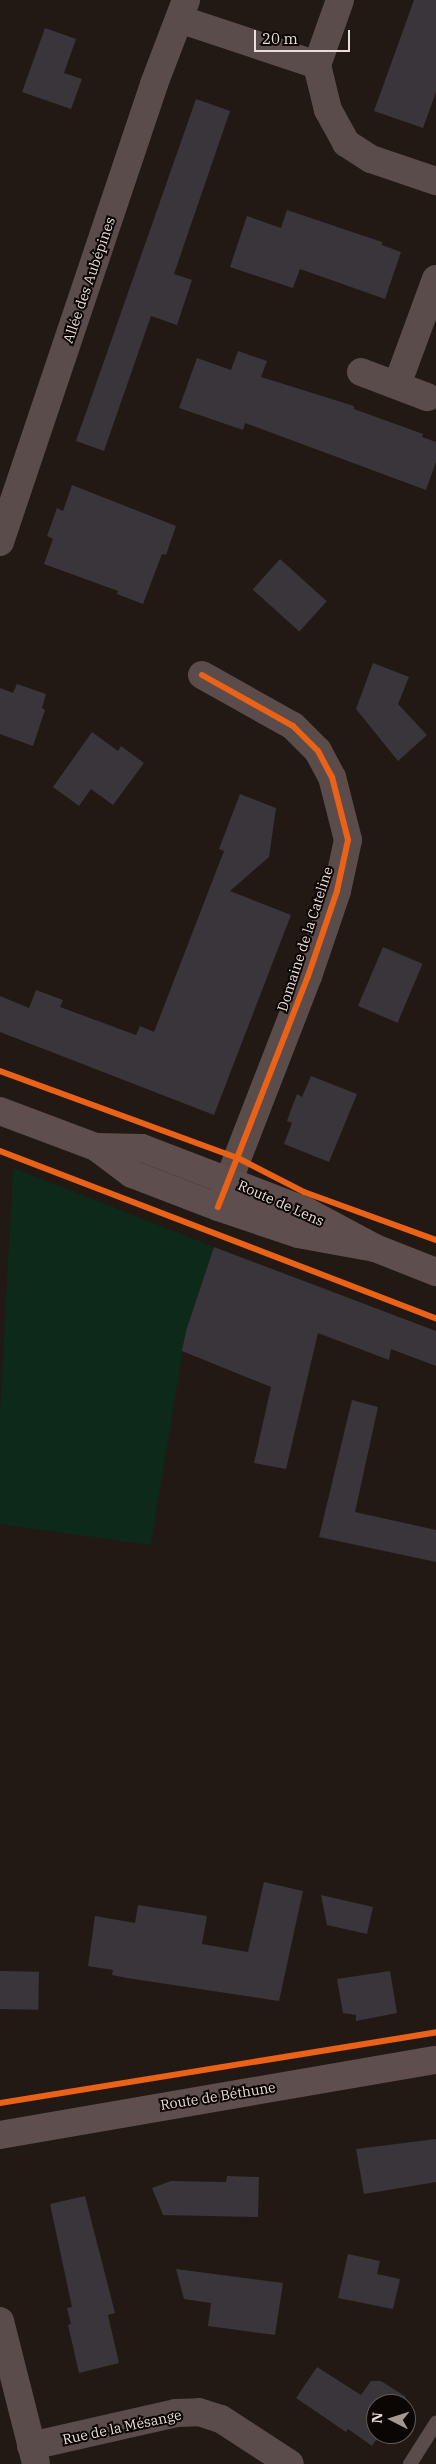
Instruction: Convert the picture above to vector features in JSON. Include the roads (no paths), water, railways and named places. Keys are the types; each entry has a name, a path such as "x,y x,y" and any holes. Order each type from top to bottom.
{"main road":[{"name":"Route de Lens","path":"0,1110 96,1147 132,1174 218,1207 298,1234 375,1248"},
{"name":"Route de Lens","path":"96,1147 142,1148 306,1211 375,1248 436,1272"},
{"name":"Route de Béthune","path":"0,2135 436,2060"}],"street":[{"path":"340,0 317,66 328,110 346,143 370,159 436,180"},
{"path":"182,9 317,66"},
{"name":"Allée des Aubépines","path":"0,542 182,9"},
{"path":"397,386 436,278"},
{"path":"361,372 427,397"},
{"name":"Domaine de la Cateline","path":"202,675 292,726 318,751 332,777 348,840 337,891 308,976 218,1207"},
{"path":"0,2320 34,2455"},
{"name":"Rue de la Mésange","path":"34,2455 176,2413 198,2412 221,2420 290,2464"}],"lane":[{"path":"410,2464 436,2423"}]}
